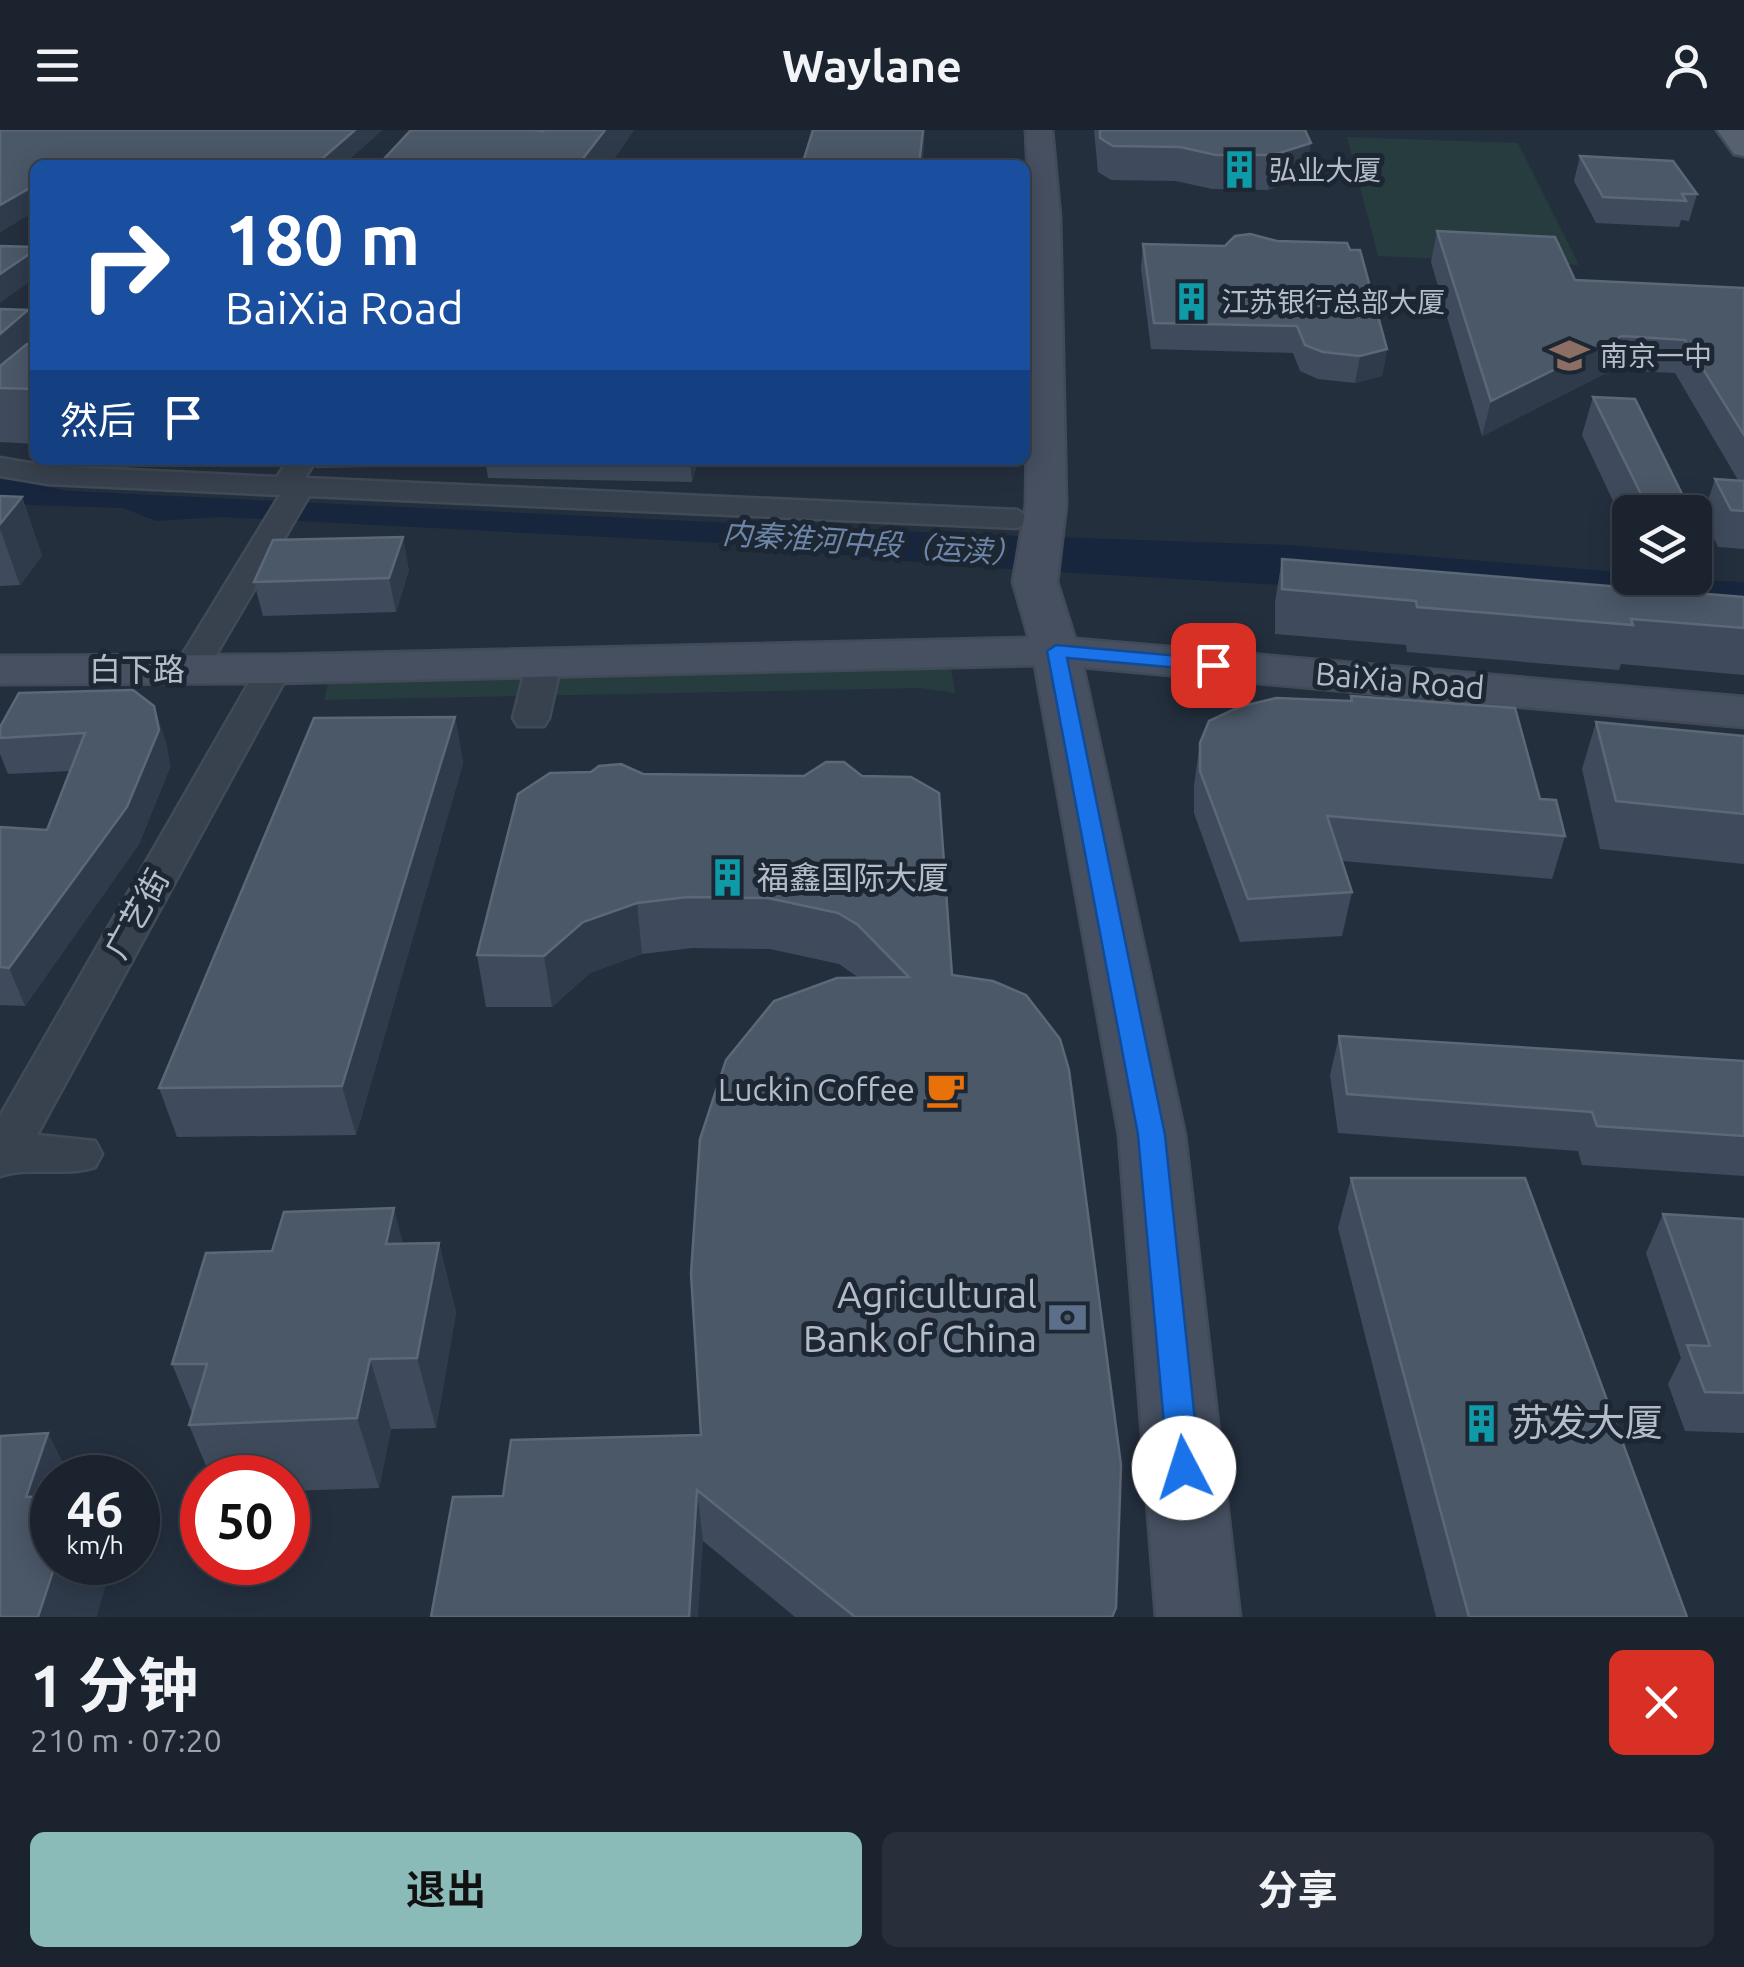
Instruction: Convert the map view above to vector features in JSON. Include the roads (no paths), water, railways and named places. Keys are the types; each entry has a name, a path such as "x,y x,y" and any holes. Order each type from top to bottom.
{"main road":[{"path":"1039,130 1032,512 1035,582 1056,651 1152,1135 1198,1617"},
{"path":"1730,130 1744,148"},
{"name":"BaiXia Road","path":"544,663 1056,651 1744,712"},
{"name":"白下路","path":"0,670 544,663"}],"street":[{"path":"0,467 48,475 296,478 1032,512"},
{"path":"190,670 270,540 296,478"},
{"path":"531,718 544,663"},
{"name":"广艺街","path":"2,1155 224,789 274,669"},
{"path":"2,1155 78,1154"}],"water":[{"name":"内秦淮河中段（运渎）","path":"0,478 69,491 962,534 1289,545 1612,572 1612,595 1712,595 1712,581 1744,582 1744,624 1349,589 958,566 721,543 220,517 156,521 123,508 28,505 0,499"}],"place":[{"name":"弘业大厦","path":"1239,170"},
{"name":"江苏银行总部大厦","path":"1191,302"},
{"name":"南京一中","path":"1570,356"},
{"name":"福鑫国际大厦","path":"727,878"},
{"name":"Luckin Coffee","path":"945,1090"},
{"name":"Agricultural Bank of China","path":"1067,1317"},
{"name":"苏发大厦","path":"1481,1423"}]}
